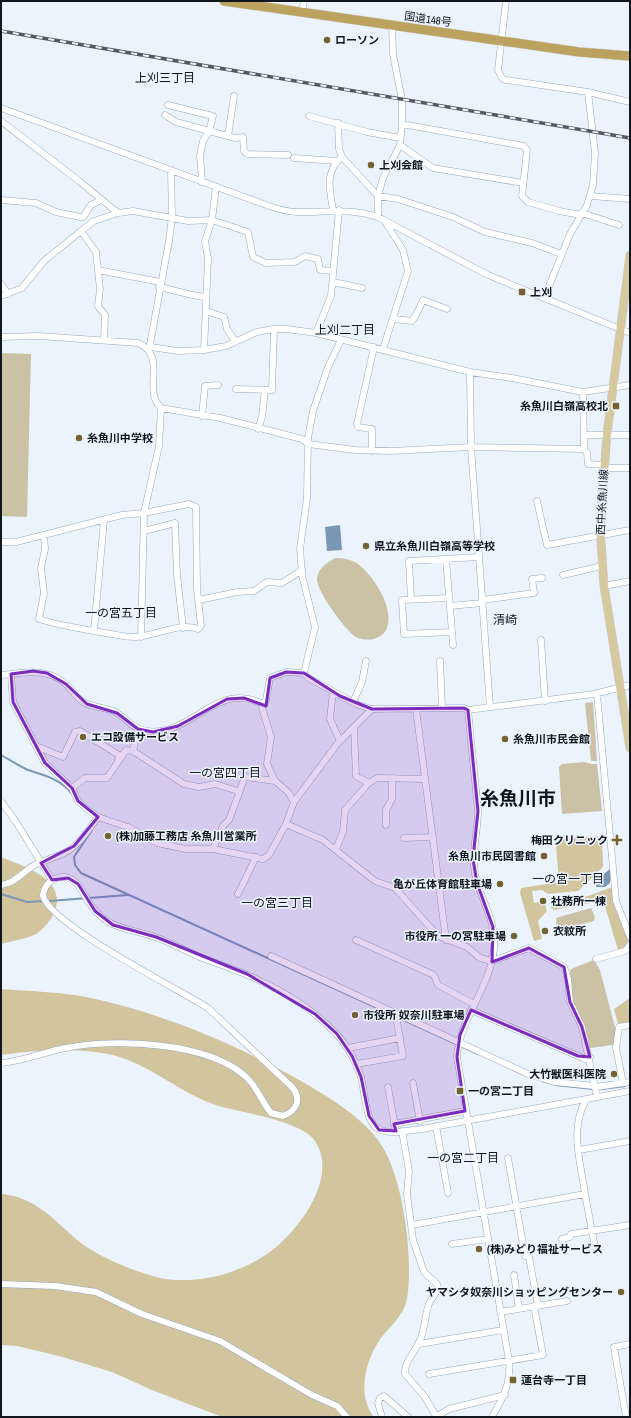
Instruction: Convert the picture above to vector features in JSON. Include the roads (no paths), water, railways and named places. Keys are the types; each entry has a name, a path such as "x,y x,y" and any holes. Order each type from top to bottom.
{"highway":[{"name":"国道148号","path":"224,1 579,52 630,56"}],"main road":[{"name":"西中糸魚川線","path":"630,255 607,434 600,535 604,586 630,748"}],"street":[{"path":"302,12 304,1"},
{"path":"506,1 498,70 502,78 506,80 588,92 630,102"},
{"path":"383,349 394,319 408,270 403,250 381,218 378,196 382,178 400,142 402,124 402,100 393,54 392,26"},
{"path":"545,296 561,254 590,196 594,177 595,153 588,92"},
{"path":"228,136 234,96"},
{"path":"168,105 213,116 210,131 203,141 200,156 202,182"},
{"path":"1,108 202,182 286,211 360,211 381,218 481,271 630,332"},
{"path":"165,115 176,122 235,138 243,137 244,151 247,154 339,159 378,196 398,199 453,217 485,232 532,243 561,254"},
{"path":"309,116 338,123 400,142 433,168 523,183"},
{"path":"1,121 118,213"},
{"path":"316,333 331,296 333,282 336,210 329,182 330,174 339,159 338,123"},
{"path":"402,124 524,146 527,150 522,196 528,202 559,212 581,214 619,225"},
{"path":"171,170 172,218 150,349 153,358 155,403 161,408 220,418 258,429 302,439 308,444 372,451 406,451 471,447 584,449"},
{"path":"204,350 206,311 205,297 208,258 205,241 212,220 216,187"},
{"path":"590,196 630,199"},
{"path":"1,200 36,202 56,212 74,217 83,217 94,221"},
{"path":"83,217 91,205 101,200"},
{"path":"1,284 4,295 22,288 34,276 44,261 94,221 118,213 133,211 188,221 212,220 248,232 253,257 266,263 295,262 305,256 318,259 320,270 334,271"},
{"path":"81,231 96,252 100,288 98,306 104,315 104,340"},
{"path":"98,270 160,284 193,296 205,297"},
{"path":"333,282 362,288"},
{"path":"394,319 412,321 422,300 447,308"},
{"path":"206,311 224,317 227,329 235,341"},
{"path":"1,337 39,336 104,340 138,343 150,349 178,351 204,350 226,346 257,332 274,329 316,333 470,372 512,378 583,392 630,385"},
{"path":"236,389 272,390 274,329"},
{"path":"304,673 315,627 302,570 300,539 307,498 308,444 313,411 328,367 341,340"},
{"path":"372,451 372,429 358,427 357,424 374,347"},
{"path":"470,372 471,447 490,707"},
{"path":"202,416 205,386 218,385"},
{"path":"258,429 262,417 265,390"},
{"path":"583,392 584,449 587,453 588,464 630,469"},
{"path":"141,637 144,513 159,446 161,408"},
{"path":"584,435 630,435"},
{"path":"537,501 547,545 630,530"},
{"path":"1,542 16,542 122,515 144,513 189,504 196,507 199,600 202,626 198,629 192,626 141,637 134,637 56,625 39,619 44,593 41,568 45,549 44,535"},
{"path":"94,631 104,520"},
{"path":"144,531 175,523 177,575 183,628"},
{"path":"411,599 409,561 479,557"},
{"path":"446,559 453,645"},
{"path":"563,575 602,566"},
{"path":"199,600 237,592 254,591 267,582 282,583 302,570"},
{"path":"450,606 534,593 532,579 542,578"},
{"path":"604,586 630,581"},
{"path":"449,598 402,600 404,634 452,632"},
{"path":"541,640 545,701"},
{"path":"353,702 362,682 366,661"},
{"path":"440,661 442,708"},
{"path":"1,675 33,671 47,673 58,678 82,702 117,713 138,729 153,732 178,726 216,703 227,699 244,698 263,704"},
{"path":"294,802 288,792 275,781 268,764 271,737 263,712 263,704 266,700 270,678 286,672 304,673 307,677 333,692 372,709 464,708 468,710 597,694 620,687 630,686"},
{"path":"12,674 13,702 45,763 72,788 78,801 98,817 128,827 157,843 186,849 214,849 263,859 269,855 286,824 294,802 340,741 372,709"},
{"path":"333,692 330,719 340,741"},
{"path":"597,694 616,901 630,937"},
{"path":"416,709 424,780 446,940"},
{"path":"468,710 478,810 478,826 473,859 477,883 493,927 494,948 492,961 458,1041 457,1057 509,1362 510,1380 505,1395 493,1416"},
{"path":"354,728 356,776 369,783"},
{"path":"133,751 138,729"},
{"path":"36,746 63,757 75,732 80,731 119,755 119,761"},
{"path":"72,788 85,778 107,778 126,750 133,751 184,784 199,787 215,784 238,791"},
{"path":"214,849 223,826 229,820 238,791 245,777 275,781"},
{"path":"336,849 343,832 345,810 369,783 377,778 424,780"},
{"path":"386,825 386,810 392,799 392,778"},
{"path":"1,801 52,880"},
{"path":"1,885 8,884 33,866 65,853 81,840 98,817"},
{"path":"286,824 322,840 336,849 375,881 395,888 438,936 461,944 480,958 492,961 529,948 564,967 568,979 570,1002 582,1027 590,1057 597,1097"},
{"path":"404,838 433,837"},
{"path":"238,894 256,858"},
{"path":"1,1063 66,1048 92,1044 128,1043 168,1048 216,1058 230,1065 252,1083 271,1113 283,1116 288,1114 297,1105 296,1092 292,1087 208,1008 147,974 71,925 48,906 45,901 44,891 46,886 52,880 62,877 73,880 95,910 108,922 118,927 156,937 204,959 248,974 281,991 328,1024 348,1048 356,1064 361,1077 371,1121 379,1130 399,1131 422,1129 630,1091"},
{"path":"356,940 434,975 438,985 473,1007 578,1056 585,1058 590,1057"},
{"path":"596,959 625,951 630,945"},
{"path":"271,956 528,1074 568,1084 596,1086 630,1082"},
{"path":"356,1064 403,1056 397,1022 401,1015"},
{"path":"622,1083 616,1048 619,1027 630,1025"},
{"path":"348,1048 400,1038"},
{"path":"413,1083 422,1129"},
{"path":"388,1087 394,1124 399,1131 409,1171 407,1194 417,1254 424,1272 438,1288 428,1305 425,1327 419,1344 405,1364 405,1374 425,1397 436,1416 449,1409 505,1395"},
{"path":"586,1100 577,1121 576,1129 585,1194 594,1242"},
{"path":"394,1124 465,1111"},
{"path":"436,1126 448,1193"},
{"path":"579,1150 630,1141"},
{"path":"428,1374 509,1362 542,1355 536,1306 508,1158"},
{"path":"412,1226 585,1194"},
{"path":"562,1239 570,1237 571,1234 630,1224"},
{"path":"452,1244 488,1238"},
{"path":"514,1275 519,1309"},
{"path":"1,1284 55,1286 96,1292 142,1314 220,1341 312,1395 337,1406 347,1417"},
{"path":"500,1312 566,1301"},
{"path":"419,1344 503,1330"},
{"path":"626,1417 614,1347 630,1344"},
{"path":"382,1417 378,1403 380,1398 384,1396 408,1417"}],"water":[{"path":"340,525 342,550 327,551 325,527"},
{"path":"611,868 610,883 605,887 596,887 597,880"}],"waterway":[{"path":"1,755 28,770 57,781 71,793"},
{"path":"92,830 74,857 75,865 81,873 478,1054"},
{"path":"1,894 27,902 45,901"},
{"path":"49,901 128,895"},
{"path":"542,1081 556,1085 593,1089"},
{"path":"602,1089 625,1086"}],"railway":[{"path":"1,31 630,138"}],"place":[{"name":"ローソン","path":"327,40"},
{"name":"上刈会館","path":"371,165"},
{"name":"上刈","path":"522,292"},
{"name":"糸魚川白嶺高校北","path":"616,406"},
{"name":"糸魚川中学校","path":"79,438"},
{"name":"県立糸魚川白嶺高等学校","path":"366,546"},
{"name":"エコ設備サービス","path":"83,737"},
{"name":"糸魚川市民会館","path":"505,739"},
{"name":"(株)加藤工務店 糸魚川営業所","path":"108,836"},
{"name":"梅田クリニック","path":"617,840"},
{"name":"糸魚川市民図書館","path":"544,856"},
{"name":"亀が丘体育館駐車場","path":"500,884"},
{"name":"社務所一棟","path":"543,901"},
{"name":"衣紋所","path":"545,931"},
{"name":"市役所 一の宮駐車場","path":"514,936"},
{"name":"市役所 奴奈川駐車場","path":"355,1015"},
{"name":"大竹獣医科医院","path":"614,1074"},
{"name":"一の宮二丁目","path":"460,1091"},
{"name":"(株)みどり福祉サービス","path":"479,1249"},
{"name":"ヤマシタ奴奈川ショッピングセンター","path":"621,1292"},
{"name":"蓮台寺一丁目","path":"513,1380"}],"district":[{"name":"上刈三丁目","path":"165,78"},
{"name":"上刈二丁目","path":"345,330"},
{"name":"一の宮五丁目","path":"121,613"},
{"name":"清崎","path":"505,620"},
{"name":"一の宮四丁目","path":"225,773"},
{"name":"糸魚川市","path":"518,798"},
{"name":"一の宮一丁目","path":"568,879"},
{"name":"一の宮三丁目","path":"277,903"},
{"name":"一の宮二丁目","path":"463,1158"}]}
